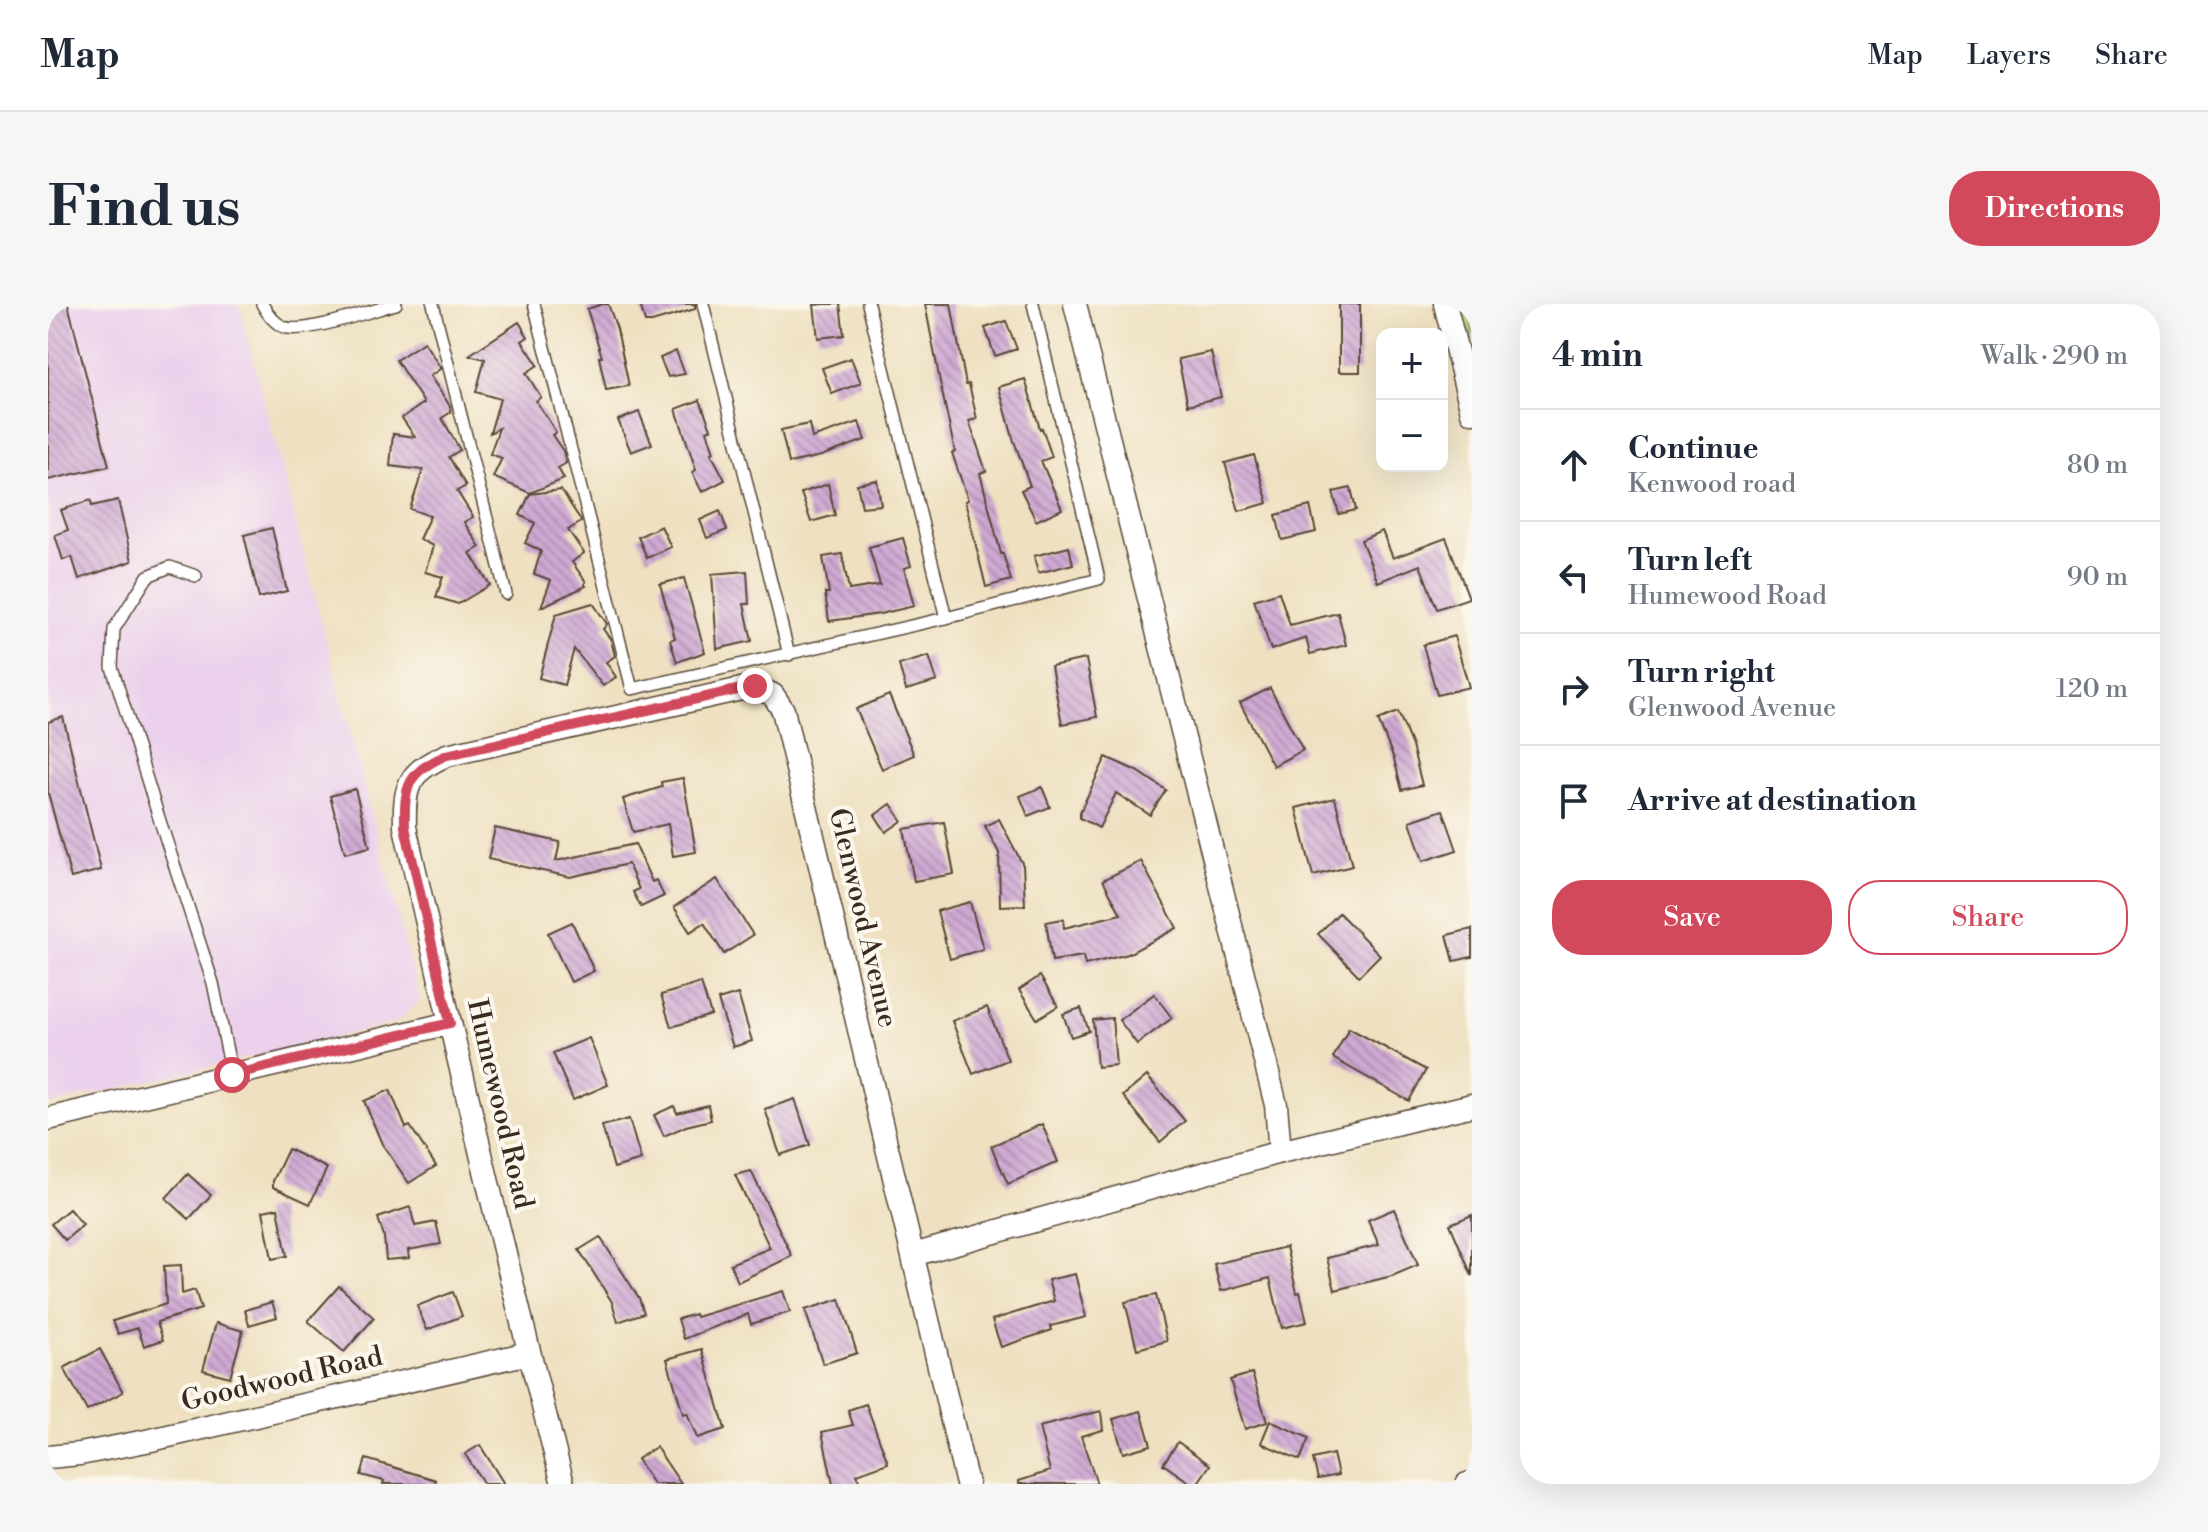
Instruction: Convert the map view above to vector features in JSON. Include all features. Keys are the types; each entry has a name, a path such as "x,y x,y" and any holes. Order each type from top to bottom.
{"street":[{"path":"1075,304 1276,1105 1280,1152"},
{"path":"1445,304 1472,412"},
{"name":"Glenwood Avenue","path":"447,755 755,686 773,695 783,710 967,1484"},
{"name":"Humewood Road","path":"447,755 418,770 409,784 404,799 405,827 529,1353 563,1484"},
{"path":"48,1119 450,1023"},
{"path":"913,1255 1280,1152 1472,1105"},
{"name":"Goodwood Road","path":"48,1457 151,1440 529,1353"}],"lane":[{"path":"262,304 282,326 302,330 396,304"},
{"path":"433,304 506,594"},
{"path":"534,304 632,689 789,655 1099,579 1033,304"},
{"path":"703,304 789,655"},
{"path":"868,304 946,618"},
{"path":"196,576 170,567 148,576 114,629 112,667 213,983 232,1075"}],"shaded area":[{"path":"48,304 239,304 420,1001 396,1023 48,1105"}],"green space":[{"path":"1450,304 1472,304 1472,394"}],"building":[{"path":"48,304 68,304 109,466 48,480"},
{"path":"608,304 617,329 629,386 606,390 599,357 602,357 587,309"},
{"path":"640,304 695,304 695,309 645,322"},
{"path":"840,304 844,335 818,338 814,305"},
{"path":"925,304 951,304 966,385 969,384 977,419 969,421 986,471 980,473 1011,580 986,587 965,501 968,500 952,453 955,452"},
{"path":"1339,304 1360,304 1360,372 1339,372"},
{"path":"1006,321 1017,349 995,356 985,328"},
{"path":"519,322 528,337 522,341 538,365 526,373 541,397 536,401 556,432 552,435 563,451 566,463 558,468 564,479 530,493 493,477 502,458 490,454 499,428 490,433 500,399 476,392 485,359 469,355"},
{"path":"424,342 440,367 430,376 450,406 451,412 442,418 460,450 449,457 466,486 457,491 473,517 464,522 480,547 470,553 490,585 458,604 436,597 443,577 425,572 433,546 419,539 430,516 410,509 423,470 390,466 393,434 415,437 402,418 424,403 396,360"},
{"path":"676,351 685,374 668,377 660,358"},
{"path":"1211,352 1221,397 1188,405 1178,359"},
{"path":"851,358 861,383 832,394 822,368"},
{"path":"1025,379 1052,457 1041,461 1062,509 1036,521 1021,490 1030,486 999,387"},
{"path":"700,400 711,429 707,431 714,452 711,453 725,480 702,492 692,472 696,470 676,409"},
{"path":"639,412 652,444 631,452 618,420"},
{"path":"859,422 865,440 821,456 789,463 781,430 809,424 812,438"},
{"path":"1254,455 1268,503 1239,511 1225,463"},
{"path":"877,480 881,505 862,507 857,484"},
{"path":"828,484 835,515 811,522 801,493"},
{"path":"1351,488 1356,510 1339,514 1333,492"},
{"path":"561,490 581,522 568,530 584,553 572,562 586,586 541,607 551,580 534,574 541,551 525,543 535,523 520,515 530,494"},
{"path":"91,500 92,506 118,500 132,561 79,579 72,557 63,560 55,535 68,530 61,510"},
{"path":"1310,506 1316,532 1282,540 1276,515"},
{"path":"720,511 727,530 707,538 700,520"},
{"path":"661,526 671,547 647,558 638,537"},
{"path":"272,528 287,591 259,598 244,535"},
{"path":"1382,531 1393,558 1446,538 1469,598 1437,609 1420,565 1378,582 1361,540"},
{"path":"903,538 911,566 904,568 914,606 829,621 825,593 829,593 823,557 842,554 849,590 880,585 869,547"},
{"path":"1069,547 1073,564 1038,573 1034,556"},
{"path":"747,571 749,604 744,604 752,641 717,649 712,574"},
{"path":"684,578 705,652 677,662 670,640 675,638 660,584"},
{"path":"1279,592 1290,625 1338,613 1346,645 1310,654 1306,638 1271,650 1254,600"},
{"path":"593,603 607,624 603,629 611,640 615,656 606,662 616,677 603,686 574,649 564,685 539,678 556,614"},
{"path":"1454,636 1469,687 1437,695 1423,645"},
{"path":"929,656 937,681 906,690 899,665"},
{"path":"1086,659 1097,717 1062,724 1051,666"},
{"path":"1270,688 1303,750 1273,766 1240,703"},
{"path":"889,695 914,755 882,769 856,709"},
{"path":"1398,712 1412,746 1422,785 1402,790 1394,759 1378,720"},
{"path":"63,717 101,870 71,878 48,793 48,722"},
{"path":"1106,757 1139,772 1166,790 1150,815 1116,793 1099,828 1080,818"},
{"path":"683,778 696,852 673,856 668,824 633,832 623,799 662,787 661,782"},
{"path":"1042,787 1050,807 1028,816 1020,796"},
{"path":"355,789 370,847 345,853 330,796"},
{"path":"1335,798 1352,866 1313,876 1296,808"},
{"path":"891,804 902,821 886,832 875,815"},
{"path":"1443,810 1457,850 1423,861 1410,821"},
{"path":"999,819 1023,865 1025,905 1000,906 999,853 985,826"},
{"path":"944,822 954,874 914,881 904,829"},
{"path":"495,828 560,842 556,861 635,844 652,882 656,880 664,896 641,907 633,892 639,889 628,864 570,877 488,859"},
{"path":"1141,861 1177,928 1128,954 1085,965 1083,956 1052,961 1046,922 1063,919 1064,928 1121,914 1103,880"},
{"path":"717,879 753,935 724,954 704,923 690,932 674,907"},
{"path":"970,902 983,949 950,959 937,911"},
{"path":"1339,913 1380,955 1359,976 1318,934"},
{"path":"572,922 594,971 571,982 548,933"},
{"path":"1472,929 1472,957 1454,961 1447,935"},
{"path":"1040,976 1058,1006 1037,1019 1019,990"},
{"path":"701,983 711,1015 671,1027 661,995"},
{"path":"738,994 752,1041 733,1047 718,1000"},
{"path":"1154,994 1172,1018 1137,1044 1119,1020"},
{"path":"987,1007 1008,1060 973,1074 952,1021"},
{"path":"1081,1008 1089,1031 1071,1037 1063,1014"},
{"path":"1112,1018 1116,1065 1097,1067 1093,1020"},
{"path":"1349,1028 1426,1070 1409,1101 1333,1058"},
{"path":"589,1038 608,1085 573,1100 553,1053"},
{"path":"1147,1076 1185,1121 1160,1142 1123,1096"},
{"path":"390,1090 406,1128 410,1126 436,1166 409,1183 382,1144 364,1101"},
{"path":"795,1099 810,1145 780,1155 765,1109"},
{"path":"708,1105 711,1120 664,1136 654,1115 674,1106 677,1113"},
{"path":"629,1119 641,1160 614,1168 602,1126"},
{"path":"1042,1124 1058,1162 1008,1184 991,1146"},
{"path":"288,1149 327,1168 310,1204 273,1187"},
{"path":"751,1171 792,1256 738,1282 730,1264 770,1248 735,1175"},
{"path":"188,1174 211,1195 189,1219 166,1198"},
{"path":"410,1207 415,1226 436,1222 441,1244 408,1250 409,1258 386,1260 378,1218"},
{"path":"278,1208 287,1256 272,1259 263,1211"},
{"path":"69,1209 83,1225 65,1240 51,1224"},
{"path":"1394,1209 1418,1265 1392,1276 1335,1290 1327,1258 1379,1245 1368,1220"},
{"path":"1472,1215 1472,1276 1450,1224"},
{"path":"600,1237 639,1298 644,1313 618,1322 612,1302 579,1250"},
{"path":"1286,1247 1307,1322 1282,1328 1270,1278 1221,1291 1214,1264"},
{"path":"181,1265 182,1294 195,1290 201,1309 157,1322 163,1340 144,1346 138,1328 118,1334 113,1321 166,1304 164,1266"},
{"path":"1075,1274 1086,1317 1051,1326 1052,1330 1001,1347 992,1320 1054,1301 1048,1280"},
{"path":"339,1286 374,1318 344,1352 308,1321"},
{"path":"783,1291 790,1312 751,1324 748,1314 684,1339 678,1319 695,1314 696,1317"},
{"path":"453,1292 462,1316 427,1330 417,1306"},
{"path":"1156,1295 1167,1341 1137,1349 1125,1302"},
{"path":"840,1299 857,1353 823,1364 805,1310"},
{"path":"272,1302 277,1317 249,1325 245,1310"},
{"path":"216,1323 243,1331 230,1377 203,1370"},
{"path":"100,1349 123,1392 87,1411 64,1368"},
{"path":"702,1349 725,1429 697,1438 687,1413 683,1414 667,1359"},
{"path":"1252,1373 1267,1422 1245,1429 1230,1380"},
{"path":"866,1404 888,1463 857,1474 861,1484 833,1484 822,1432 853,1425 848,1410"},
{"path":"1101,1411 1103,1430 1081,1436 1097,1484 1019,1484 1019,1481 1050,1471 1039,1427"},
{"path":"1141,1411 1151,1445 1123,1453 1113,1419"},
{"path":"1270,1421 1309,1438 1300,1460 1261,1443"},
{"path":"1178,1442 1210,1465 1197,1484 1192,1484 1163,1464"},
{"path":"480,1445 504,1484 484,1484 465,1454"},
{"path":"656,1447 681,1484 653,1484 637,1459"},
{"path":"1333,1454 1338,1475 1318,1479 1313,1459"},
{"path":"366,1459 436,1480 435,1484 383,1484 384,1481 361,1475"}],"route":[{"path":"232,1075 450,1023 405,827 404,799 418,770 447,755 755,686"}]}
